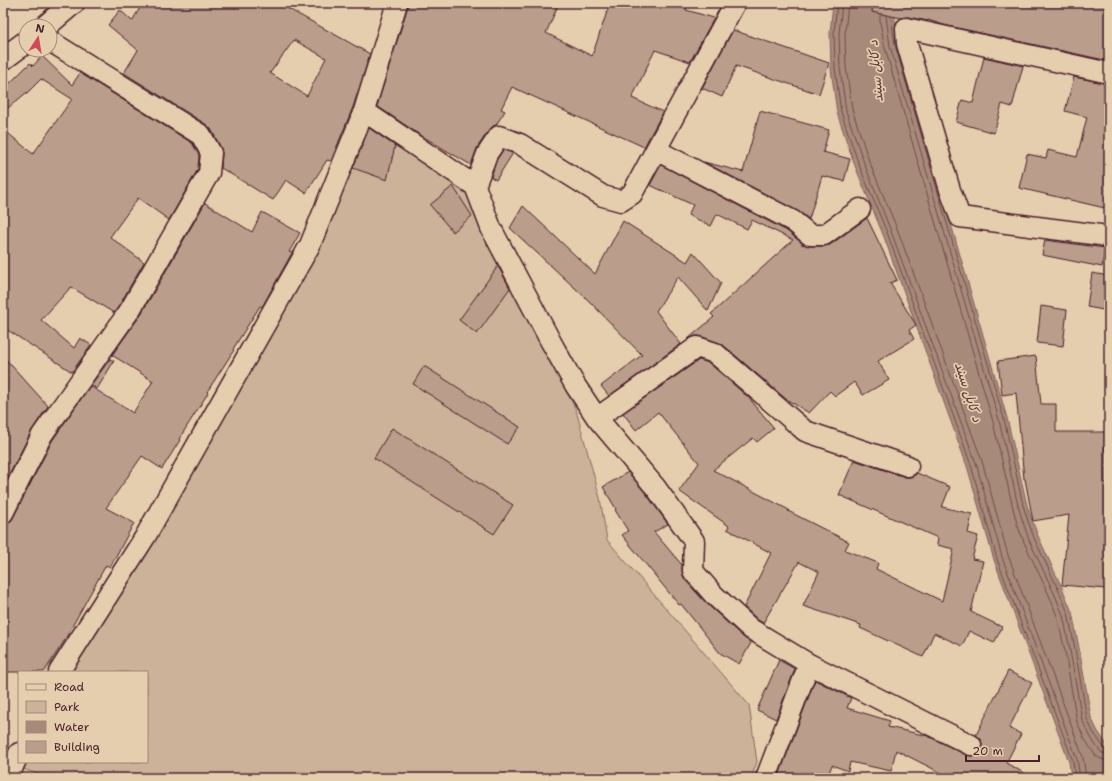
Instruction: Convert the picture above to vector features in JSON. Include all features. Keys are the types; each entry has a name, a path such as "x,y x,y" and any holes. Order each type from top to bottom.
{"street":[{"path":"55,18 73,3"},
{"path":"60,671 145,537 310,245 364,111 397,3"},
{"path":"475,186 487,154 499,136 520,144 603,196 621,201 632,194 735,3"},
{"path":"1109,73 906,28 907,44 950,190 960,217 1109,237"},
{"path":"3,513 42,435 130,310 209,173 211,153 201,135 58,46"},
{"path":"3,59 18,48"},
{"path":"364,111 475,186 491,228 550,342 575,385 597,418 656,488 694,540 693,571 714,595 751,629 809,664 971,745"},
{"path":"656,150 793,221 810,235 824,236 860,209"},
{"path":"597,418 697,347 715,353 805,431 908,466"},
{"path":"766,778 809,664"},
{"path":"8,778 18,755"}],"green space":[{"path":"367,120 465,190 576,410 600,498 607,540 749,705 757,762 751,778 50,778 17,767 19,763 148,763 148,671 69,671"}],"water":[{"name":"د کابل سيند","path":"833,3 895,3 895,20 899,44 1007,418 1027,505 1038,536 1072,612 1091,717 1097,730 1109,748 1109,778 1071,778 1069,762 994,560 967,466 884,237 855,166 837,113 831,69 830,33"}],"building":[{"path":"143,3 278,3 370,54 353,107 331,161 327,160 306,193 286,180 273,200 221,168 221,148 211,129 207,125 124,73 138,50 108,25 120,10 132,21","holes":["294,40 326,58 307,96 270,73"]},
{"path":"408,3 559,3 546,33 592,56 610,3 688,3 686,10 714,18 690,62 655,50 632,98 663,112 644,147 512,87 501,109 505,111 496,125 489,130 477,148 471,165 417,133 377,106"},
{"path":"873,3 1109,3 1109,61 944,25 928,20 908,17 901,18 872,12"},
{"path":"733,30 829,63 819,94 736,66 722,97 702,88"},
{"path":"984,57 1023,66 1012,107 1002,104 994,133 956,122 962,100 973,103"},
{"path":"40,58 44,58 72,85 80,73 192,143 199,155 198,169 169,220 138,198 110,237 144,262 114,313 71,287 41,320 74,348 80,338 91,345 72,372 3,327 3,129 33,154 72,99 41,79 27,93 3,112 3,90 30,63 33,66"},
{"path":"1074,77 1109,84 1109,209 1019,188 1027,154 1046,158 1048,150 1077,157 1087,117 1065,111"},
{"path":"760,111 829,130 823,152 850,159 844,181 822,176 809,219 798,211 704,162 743,172"},
{"path":"369,128 395,146 387,180 353,168"},
{"path":"503,150 513,153 496,180 491,177 497,159"},
{"path":"661,165 787,231 802,243 802,245 830,245 867,218 897,280 890,283 916,325 909,330 914,339 878,361 889,380 863,395 854,382 835,396 830,391 809,413 786,399 722,344 700,336 695,336 688,339 714,317 711,314 793,240 752,220 747,229 717,214 711,226 688,215 693,205 650,185"},
{"path":"453,186 472,216 453,232 430,205"},
{"path":"205,203 252,232 262,212 300,233 289,252 292,253 262,307 260,306 233,349 234,350 207,392 208,393 162,469 142,456 106,508 134,523 110,567 106,565 63,643 45,671 3,672 3,524 9,523 13,518 52,441 90,386 133,413 153,381 112,355 140,316"},
{"path":"523,206 595,274 623,221 687,262 693,252 721,283 708,311 678,277 656,311 681,344 609,396 601,386 642,355 588,300 510,228"},
{"path":"1045,240 1105,248 1102,267 1042,255"},
{"path":"498,266 510,288 477,334 459,320"},
{"path":"1092,273 1109,276 1109,311 1087,307"},
{"path":"1041,306 1067,310 1063,346 1037,343"},
{"path":"3,356 48,406 32,430 3,487"},
{"path":"1036,356 1041,404 1056,404 1056,432 1105,432 1105,483 1109,482 1109,560 1107,589 1062,585 1069,515 1033,521 1024,479 1016,393 1002,395 998,361"},
{"path":"110,359 114,361 97,389 91,385"},
{"path":"699,360 709,363 749,398 774,428 757,442 753,438 713,470 849,542 845,550 878,563 876,569 942,601 954,549 937,545 938,538 839,495 854,460 905,477 911,477 917,473 950,487 942,507 972,514 968,533 978,536 972,559 983,561 971,612 1002,627 994,643 969,631 962,646 934,633 923,657 860,628 861,625 803,606 819,572 799,562 763,623 744,607 771,553 727,529 729,526 679,491 699,463 658,412 636,430 623,413"},
{"path":"424,366 520,427 507,444 413,384"},
{"path":"392,428 513,505 494,534 374,458"},
{"path":"628,472 668,524 654,532 682,565 684,579 706,603 751,643 739,664 720,653 681,604 679,605 622,535 628,531 603,487"},
{"path":"779,660 795,669 776,719 757,710"},
{"path":"1008,671 1032,683 1009,728 1021,734 1006,763 1033,778 951,778 896,750 891,771 850,762 848,771 832,765 827,778 778,778 815,680 851,698 847,708 890,721 888,727 928,736 966,755 971,756 977,755 981,750 981,739 976,735"}]}
